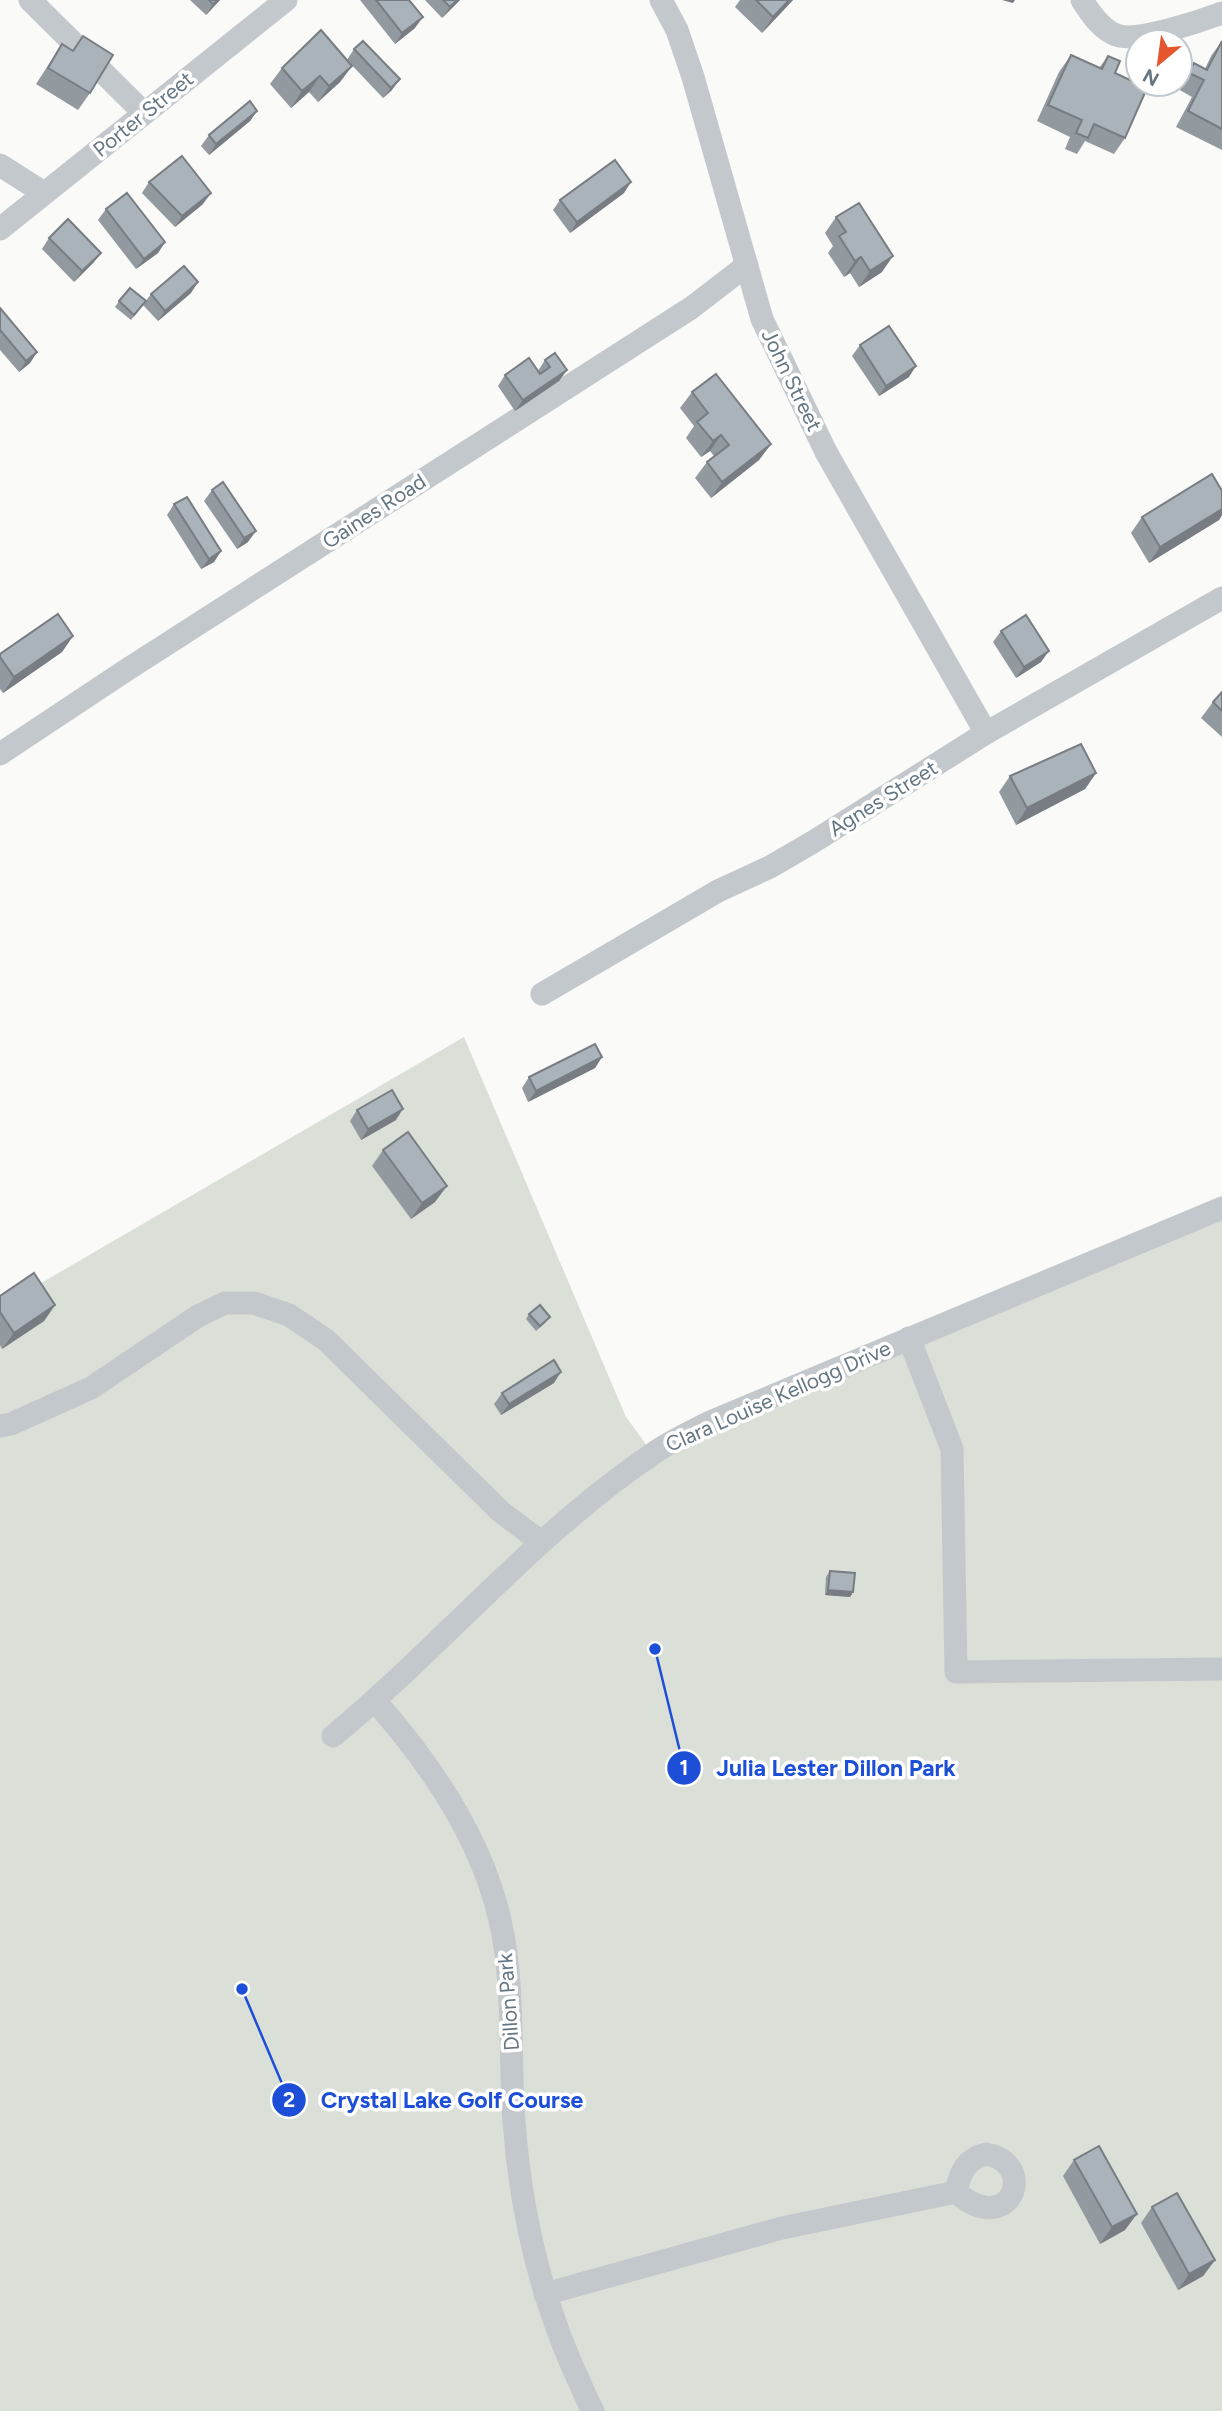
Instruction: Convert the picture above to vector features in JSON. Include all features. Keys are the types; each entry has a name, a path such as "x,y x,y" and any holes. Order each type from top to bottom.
{"street":[{"path":"30,0 144,113"},
{"name":"Porter Street","path":"0,229 286,0"},
{"name":"John Street","path":"661,0 677,30 693,77 767,329 826,452 986,733"},
{"path":"1082,0 1107,30 1118,36 1148,35 1222,13"},
{"path":"0,165 44,193"},
{"name":"Gaines Road","path":"0,754 691,308 747,265"},
{"name":"Agnes Street","path":"542,994 718,891 770,867 986,733 1222,598"},
{"name":"Clara Louise Kellogg Drive","path":"333,1736 375,1701 541,1542 610,1484 656,1451 710,1422 1222,1208"},
{"path":"0,1426 11,1424 91,1388 198,1316 225,1303 254,1303 289,1315 326,1340 500,1511 541,1542"},
{"path":"909,1338 952,1448 956,1672 1222,1669"},
{"name":"Dillon Park","path":"375,1701 406,1736 452,1803 479,1856 500,1920 510,1982 514,2121 530,2238 545,2294 563,2344 593,2411"},
{"path":"545,2294 782,2228 956,2192"}],"shaded area":[{"path":"464,1037 626,1417 656,1458 720,1425 1222,1218 1222,2411 0,2411 0,1307"}],"building":[{"path":"376,0 409,0 423,17 402,33"},
{"path":"443,0 457,0 450,7"},
{"path":"756,0 789,0 773,17"},
{"path":"321,30 352,66 329,86 320,76 302,91 282,68"},
{"path":"83,36 113,55 90,93 48,68 62,44 73,51"},
{"path":"363,41 400,79 391,88 354,49"},
{"path":"1222,41 1222,129 1188,111 1204,80 1194,75 1194,63 1207,70"},
{"path":"1071,55 1102,69 1108,56 1120,61 1115,73 1124,77 1124,98 1143,98 1125,138 1094,124 1088,138 1076,133 1082,120 1048,105"},
{"path":"250,101 257,111 216,144 209,135"},
{"path":"182,156 211,193 182,216 149,182"},
{"path":"615,160 631,182 577,222 560,200"},
{"path":"127,193 165,242 144,259 106,209"},
{"path":"859,203 893,256 870,271 861,257 855,261 839,236 846,232 836,217"},
{"path":"68,219 101,253 82,271 49,238"},
{"path":"184,266 198,282 165,311 151,294"},
{"path":"130,288 146,301 134,315 119,301"},
{"path":"0,308 37,352 26,361 0,330"},
{"path":"889,326 916,366 886,386 860,345"},
{"path":"555,353 567,370 523,400 505,375 529,358 540,374 550,367 545,360"},
{"path":"716,374 771,444 722,482 707,462 729,445 721,435 713,441 697,422 708,413 692,392"},
{"path":"1212,474 1222,491 1222,509 1160,547 1142,517"},
{"path":"223,482 256,531 244,538 212,490"},
{"path":"187,497 221,551 209,559 174,504"},
{"path":"58,614 73,636 14,677 0,654"},
{"path":"1026,615 1049,651 1024,667 1001,631"},
{"path":"1222,692 1222,711 1213,702"},
{"path":"1081,744 1096,773 1027,808 1010,776"},
{"path":"595,1044 602,1057 536,1091 529,1077"},
{"path":"392,1090 403,1109 368,1129 357,1110"},
{"path":"408,1132 447,1186 422,1203 383,1150"},
{"path":"34,1273 55,1305 14,1333 0,1312 0,1296"},
{"path":"540,1305 550,1317 540,1326 529,1314"},
{"path":"554,1360 561,1372 509,1404 502,1393"},
{"path":"830,1571 855,1573 853,1592 828,1590"},
{"path":"1099,2146 1137,2214 1112,2227 1074,2160"},
{"path":"1177,2193 1215,2260 1189,2274 1152,2207"}],"place":[{"name":"Julia Lester Dillon Park","path":"655,1649"},
{"name":"Crystal Lake Golf Course","path":"242,1989"}]}
